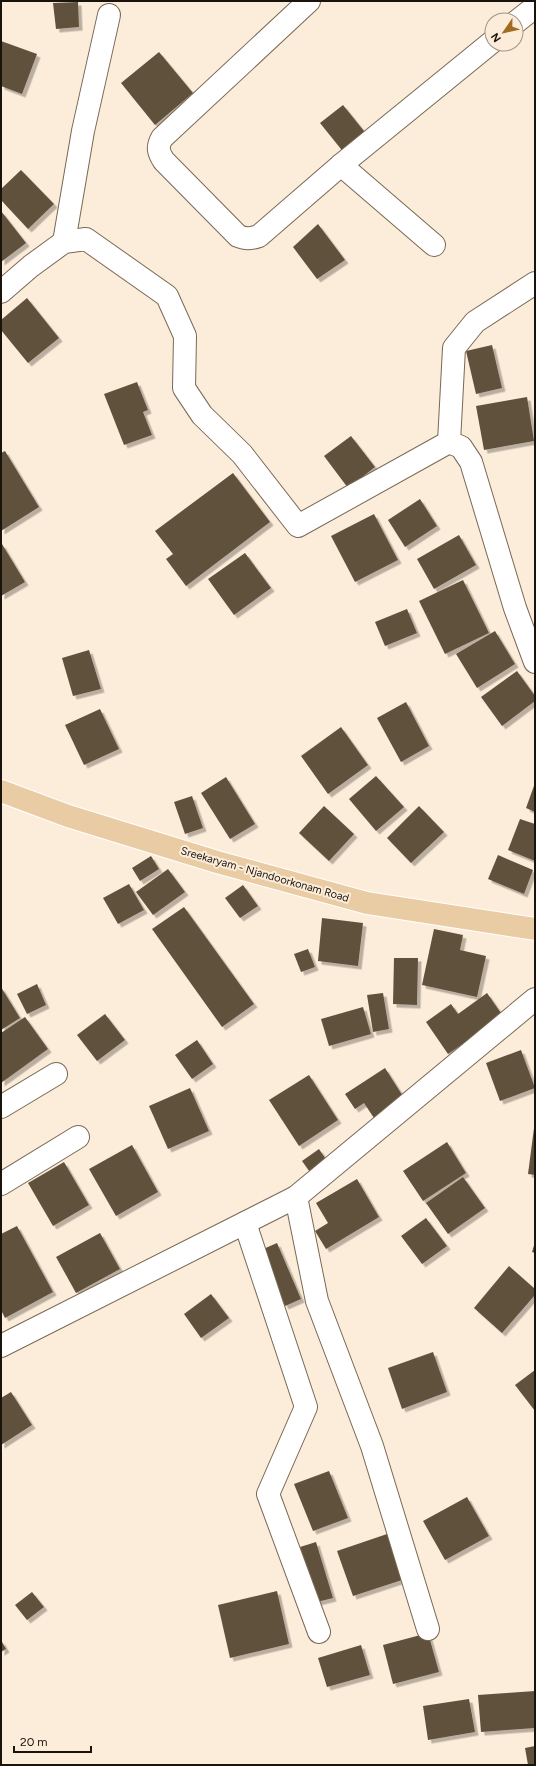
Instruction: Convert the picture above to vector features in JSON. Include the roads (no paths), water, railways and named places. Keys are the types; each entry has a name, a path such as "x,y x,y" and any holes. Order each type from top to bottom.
{"main road":[{"name":"Sreekaryam - Njandoorkonam Road","path":"1,791 68,816 202,857 367,903 534,924"}],"street":[{"path":"309,1 162,138 159,145 159,153 164,161 238,236 250,239 259,236 341,165 484,49"},
{"path":"524,16 535,7"},
{"path":"64,242 83,131 109,15"},
{"path":"341,165 434,245"},
{"path":"1,292 31,266 64,242 86,239 167,296 185,336 184,388 202,415 242,454 298,526 449,442"},
{"path":"449,442 454,348 475,322 535,283"},
{"path":"449,442 462,447 471,462 527,615 535,662"},
{"path":"1,1346 296,1197 535,999"},
{"path":"1,1107 56,1074"},
{"path":"1,1184 78,1137"},
{"path":"296,1197 316,1301 372,1446 428,1629"},
{"path":"245,1223 306,1407 268,1494 318,1632"}]}
